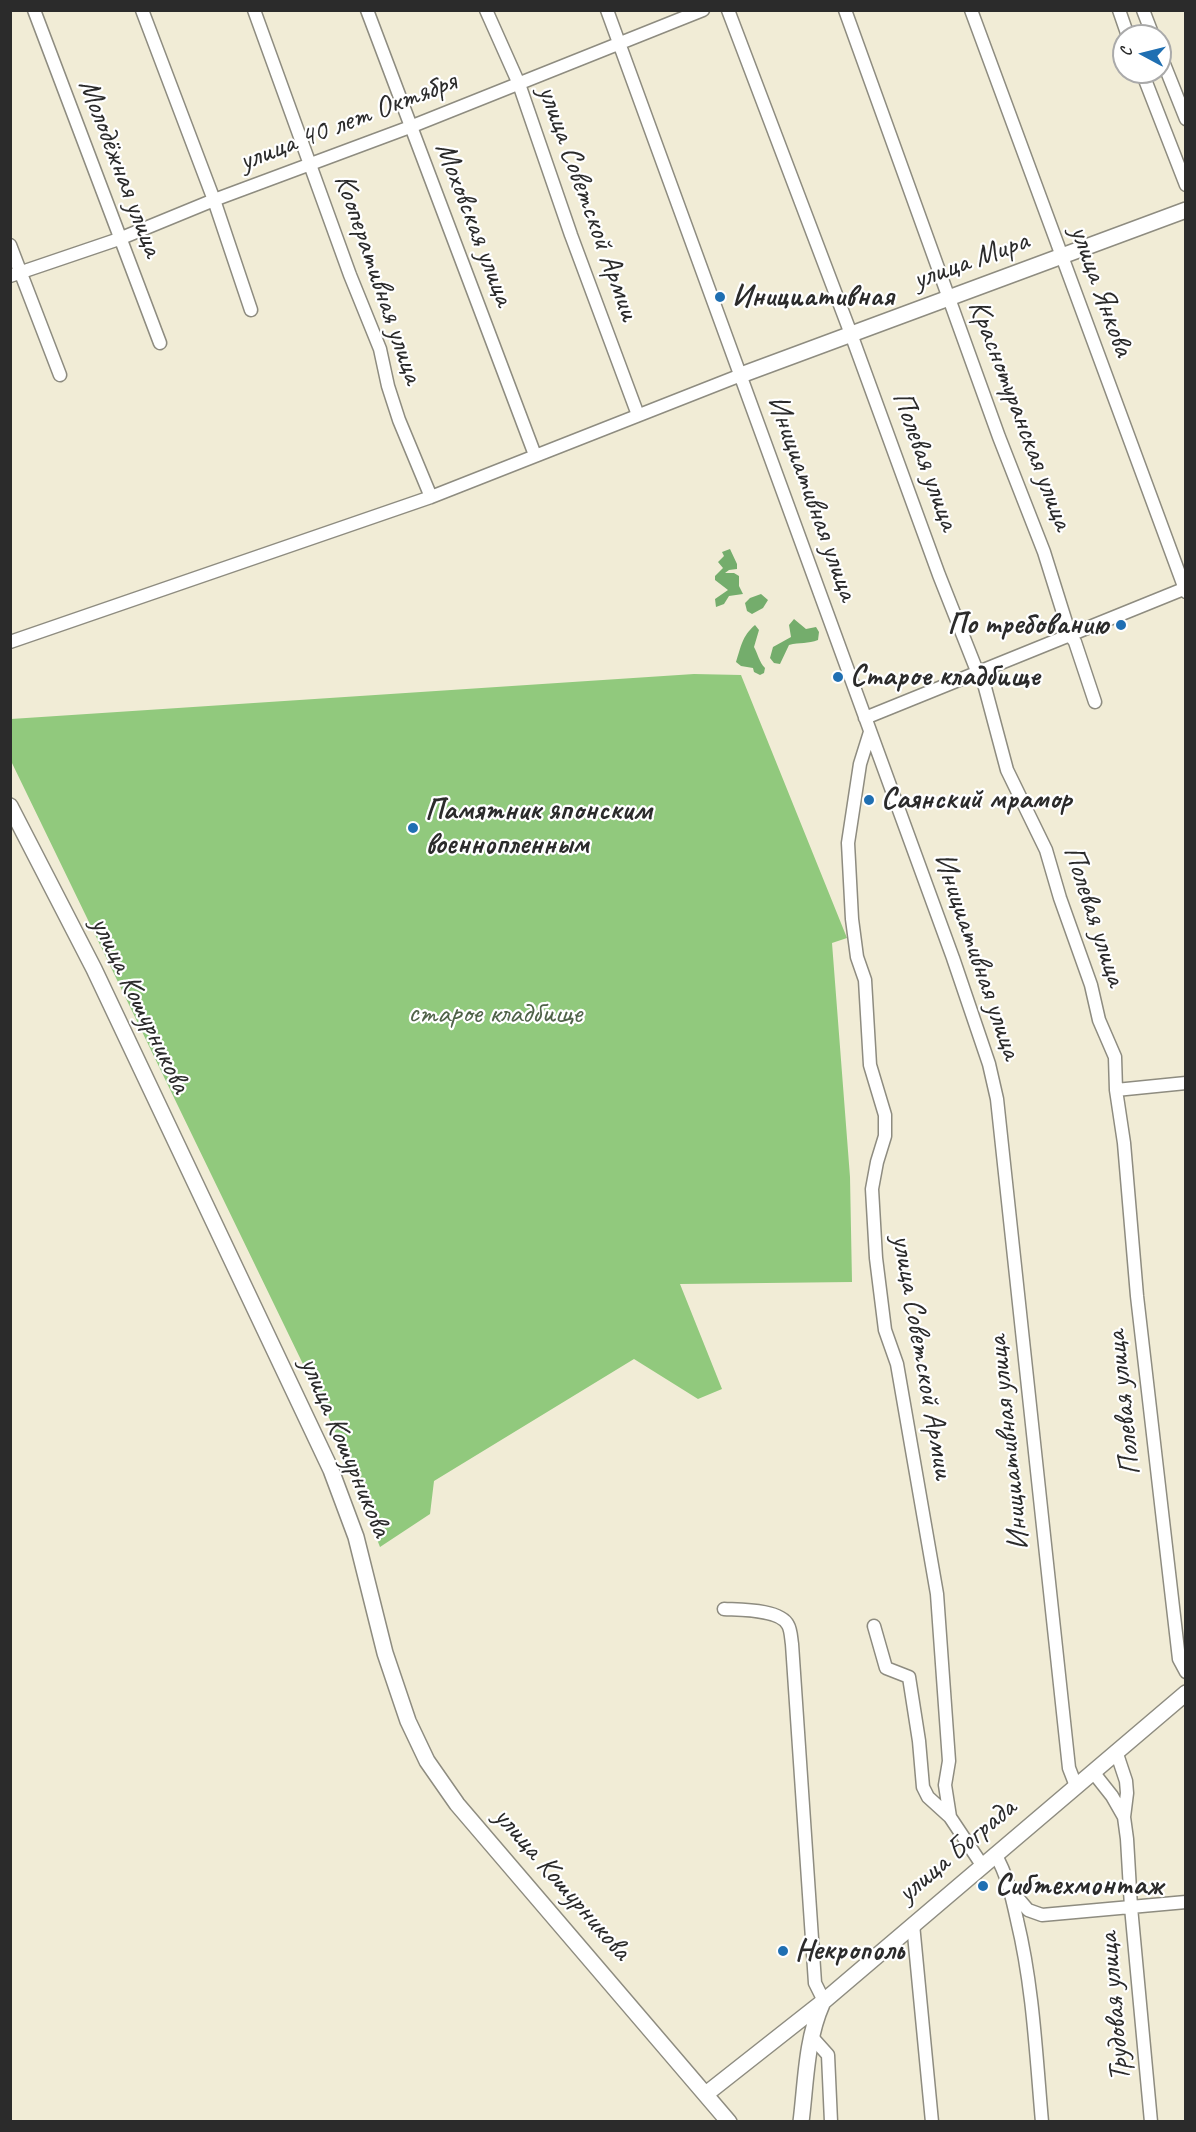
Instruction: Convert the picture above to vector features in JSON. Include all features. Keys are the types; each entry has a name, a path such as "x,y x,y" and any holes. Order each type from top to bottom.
{"main road":[{"name":"улица Мира","path":"741,375 1185,210"},
{"name":"улица Кошурникова","path":"10,807 94,969 332,1470 350,1516 395,1685 408,1721 427,1761 457,1804 729,2121"},
{"name":"улица Бограда","path":"706,2094 824,2001 1185,1693"},
{"path":"801,2121 811,2036 824,2001"}],"street":[{"name":"Молодёжная улица","path":"33,10 160,343"},
{"path":"142,10 214,200 251,310"},
{"name":"Кооперативная улица","path":"254,10 350,275 380,349 388,386 399,420 430,496"},
{"name":"Моховская улица","path":"367,10 536,455"},
{"name":"улица Советской Армии","path":"486,10 519,84 571,235 638,415"},
{"name":"Инициативная улица","path":"607,10 953,958 989,1064 997,1099 1069,1768 1076,1786"},
{"name":"улица 40 лет Октября","path":"15,274 119,238 410,127 703,10"},
{"name":"Полевая улица","path":"728,10 851,334 939,575 977,671 983,680 1007,770 1046,849 1060,898 1091,984 1099,1020 1115,1057 1116,1089 1124,1143 1137,1296 1176,1636 1179,1659 1185,1672"},
{"name":"Краснотуранская улица","path":"844,10 999,437 1044,552 1070,635 1075,642 1095,702"},
{"name":"улица Янкова","path":"971,10 1185,589"},
{"path":"1147,84 1185,185"},
{"path":"1172,84 1185,119"},
{"path":"10,245 15,274 60,375"},
{"path":"10,642 430,496 741,375"},
{"path":"865,718 1185,589"},
{"name":"улица Советской Армии","path":"870,732 860,764 848,843 852,920 857,957 865,980 870,1065 885,1116 885,1136 872,1189 873,1214 880,1300 885,1330 897,1364 937,1594 949,1761 945,1785 950,1817"},
{"path":"1116,1089 1185,1083"},
{"path":"724,1608 772,1613 782,1617 788,1625 792,1644 815,1983 824,2001"},
{"name":"улица Советской Армии","path":"874,1626 886,1668 909,1677 919,1741 923,1787 928,1797 950,1817 982,1865"},
{"name":"Трудовая улица","path":"1116,1752 1126,1781 1124,1817 1151,2121"},
{"name":"Трудовая улица","path":"1093,1772 1112,1796 1124,1817"},
{"path":"995,1854 1002,1865 1010,1888 1026,1957 1042,2121"},
{"path":"1010,1888 1028,1910 1042,1915 1185,1902"},
{"path":"913,1924 932,2121"},
{"path":"811,2036 828,2055 831,2121"}],"green space":[{"path":"730,549 737,569 725,573 734,573 739,576 739,586 743,594 729,596 724,604 716,607 715,599 728,590 715,580 715,576 723,568 718,562 724,556 722,552"},
{"path":"761,594 768,600 763,608 752,614 747,611 745,603 750,598"},
{"path":"794,619 806,629 816,627 819,632 818,640 789,645 780,664 774,663 770,658 773,647 791,637 789,625"},
{"path":"755,625 759,630 754,647 765,668 764,673 760,675 754,672 753,668 741,666 736,662 745,638"},
{"name":"старое кладбище","path":"694,674 741,675 847,938 832,943 850,1177 852,1282 680,1284 722,1389 698,1399 634,1359 434,1481 430,1514 380,1547 332,1424 11,761 11,719"}],"place":[{"name":"Инициативная","path":"720,297"},
{"name":"По требованию","path":"1121,625"},
{"name":"Старое кладбище","path":"838,677"},
{"name":"Саянский мрамор","path":"869,800"},
{"name":"Памятник японским военнопленным","path":"413,828"},
{"name":"Сибтехмонтаж","path":"983,1886"},
{"name":"Некрополь","path":"783,1951"}]}
